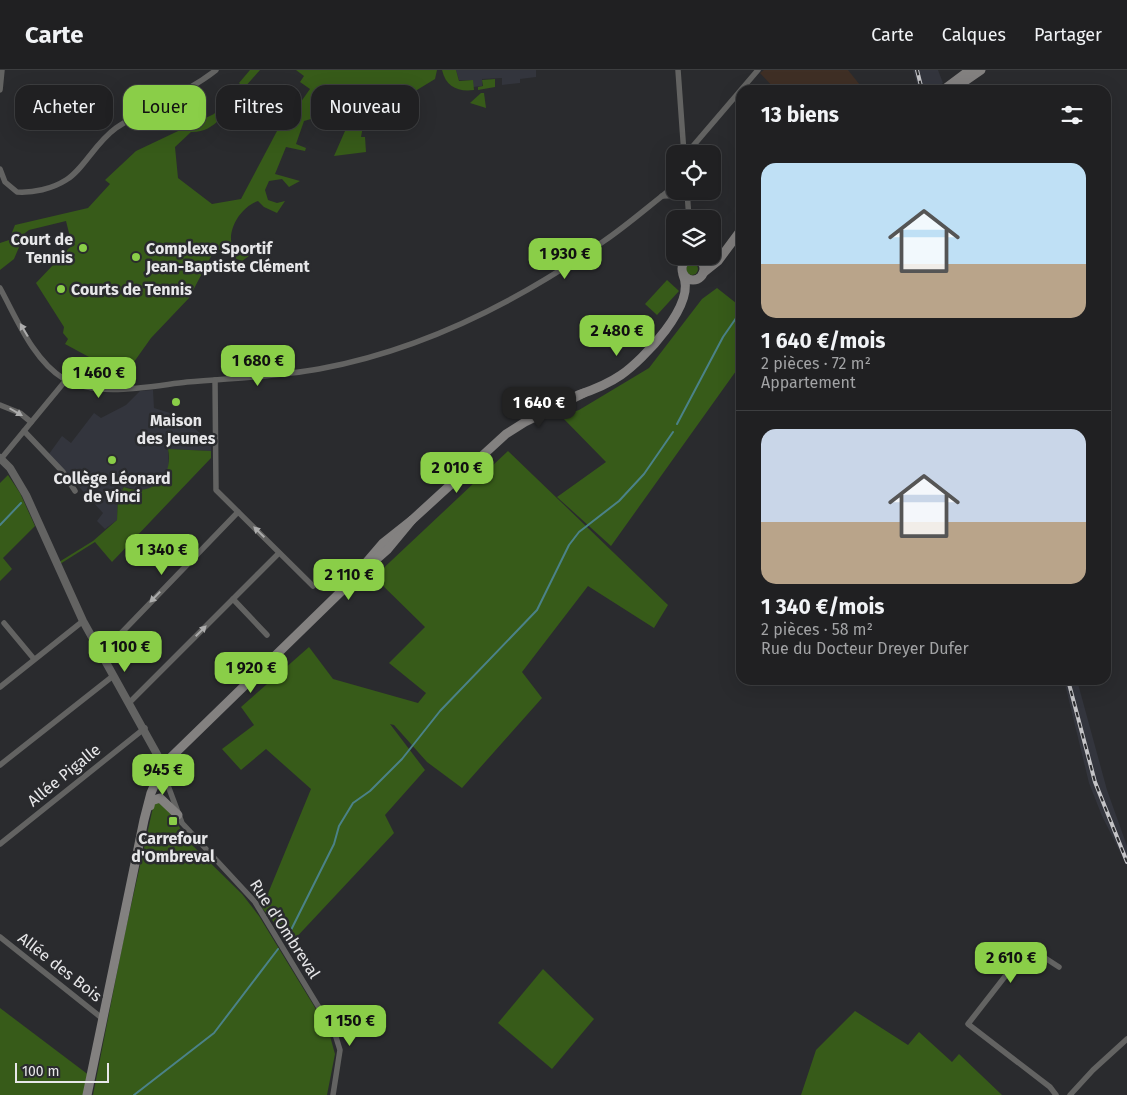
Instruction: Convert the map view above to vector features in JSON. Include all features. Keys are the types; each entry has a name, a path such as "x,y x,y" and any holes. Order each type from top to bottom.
{"main road":[{"path":"950,85 970,70"},
{"path":"959,85 981,70"},
{"path":"683,275 690,280 701,275 715,265 736,238"},
{"path":"721,253 729,246"},
{"path":"670,323 686,293 687,284 683,275 684,265"},
{"path":"87,1095 144,820 151,794 163,765 356,576 388,549 412,520 485,451 524,422 612,381 630,368 645,354 686,306 701,275 702,265"},
{"path":"144,820 151,801 156,798 163,800 178,815"}],"street":[{"path":"0,90 2,70"},
{"path":"0,169 5,182 17,192 32,191 60,184 71,177 96,145 116,128 197,84 216,70"},
{"path":"678,70 684,143 691,142 702,136"},
{"path":"745,85 758,70"},
{"path":"693,145 736,96"},
{"path":"0,288 44,362 66,380 86,388 100,389 215,380 325,368 397,348 498,307 550,277 605,240 666,193"},
{"path":"662,196 666,196"},
{"path":"66,380 1,459 14,474 26,495 84,621 163,765"},
{"path":"215,380 215,487 313,586"},
{"path":"0,405 20,413 31,422"},
{"path":"24,431 63,472 75,491"},
{"path":"101,654 238,512"},
{"path":"129,703 279,553"},
{"path":"233,599 266,635"},
{"path":"0,686 84,621"},
{"path":"4,623 34,659"},
{"path":"0,765 113,676"},
{"name":"Allée Pigalle","path":"0,844 144,728"},
{"name":"Rue d'Ombreval","path":"163,765 178,815 187,831 243,887 255,902 326,1017 340,1050 332,1095"},
{"name":"Allée des Bois","path":"0,938 103,1018"},
{"path":"1056,1095 1050,1087 968,1024 1028,947 1059,967"},
{"path":"1070,1095 1093,1070 1127,1039"}],"shaded area":[{"path":"456,70 536,70 536,77 520,79 520,83 502,85 502,78 482,79 482,86 473,87 472,80 459,80"},
{"path":"764,70 848,70 860,85 771,85 760,73"},
{"path":"913,70 938,70 943,83 940,85 918,85"},
{"name":"Collège Léonard de Vinci","path":"153,390 154,408 183,417 211,444 211,451 168,449 169,467 163,479 144,491 124,487 118,496 117,520 105,529 97,521 103,513 49,454 62,436 71,443 94,413 101,418 126,405 140,391"},
{"path":"1065,685 1078,685 1107,790 1127,846 1127,866 1102,816 1089,783"}],"green space":[{"path":"250,70 260,70 247,85 239,83"},
{"name":"Complexe Sportif Jean-Baptiste Clément","path":"296,70 437,70 435,79 419,89 419,85 311,85 311,119 304,121 301,130 301,102 310,89 300,82 304,76"},
{"path":"442,70 456,70 459,81 473,80 474,90 463,90 454,87 446,81"},
{"path":"495,79 495,87 478,90 478,87 483,86 482,80"},
{"path":"481,93 484,93 486,108 470,103"},
{"name":"Complexe Sportif Jean-Baptiste Clément","path":"216,112 216,122 207,129 206,118"},
{"name":"Complexe Sportif Jean-Baptiste Clément","path":"180,130 203,130 191,132 175,147 178,178 212,204 241,199 277,131 301,130 296,144 306,148 305,151 286,147 275,174 300,181 289,187 282,179 269,181 265,190 268,200 277,203 285,201 277,213 264,207 258,201 241,213 232,233 232,246 256,251 242,261 226,255 216,247 189,298 151,338 124,376 65,344 68,339 63,333 64,327 36,283 72,245 66,221 29,230 25,233 14,259 0,270 0,243 9,240 15,225 88,208 110,184 105,180 136,151"},
{"name":"Complexe Sportif Jean-Baptiste Clément","path":"342,130 362,130 361,137 365,137 366,152 334,156 345,131"},
{"path":"687,265 697,265 697,274 687,274"},
{"path":"667,280 679,291 657,315 645,304"},
{"path":"717,288 736,303 736,371 611,546 557,497 606,462 561,416 579,410 649,368 702,299"},
{"path":"168,449 211,451 211,458 112,562 95,542 60,564 59,562 93,541 117,520 118,496 124,487 144,490 159,483 168,468"},
{"path":"508,451 668,605 654,628 588,586 522,672 542,698 462,788 427,762 394,725 390,724 425,770 385,815 394,833 291,943 262,908 311,789 266,749 241,770 222,749 254,725 241,707 309,647 333,679 418,703 426,693 389,663 425,627 374,577"},
{"path":"8,475 20,493 35,526 3,558 12,569 0,581 0,483"},
{"path":"154,803 164,804 190,843 242,894 259,916 328,1029 335,1054 327,1095 93,1095 124,937"},
{"path":"543,969 594,1019 552,1069 498,1023"},
{"path":"0,1008 94,1079 90,1095 0,1095"},
{"path":"855,1011 908,1045 919,1032 952,1062 959,1054 1002,1095 801,1095 816,1050"}],"waterway":[{"path":"677,424 723,337 736,318"},
{"path":"286,940 334,844 339,826 353,803 370,791 402,759 440,711 537,610 569,545 579,532 619,501 644,474 673,432"},
{"path":"0,525 21,503"},
{"path":"134,1095 214,1033 278,949"}],"railway":[{"path":"917,70 921,85"},
{"path":"1069,685 1095,782 1127,862"}],"place":[{"name":"Court de Tennis","path":"83,248"},
{"name":"Complexe Sportif Jean-Baptiste Clément","path":"136,257"},
{"name":"Courts de Tennis","path":"61,289"},
{"name":"Maison des Jeunes","path":"176,402"},
{"name":"Collège Léonard de Vinci","path":"112,460"},
{"name":"Carrefour d'Ombreval","path":"173,821"}]}
